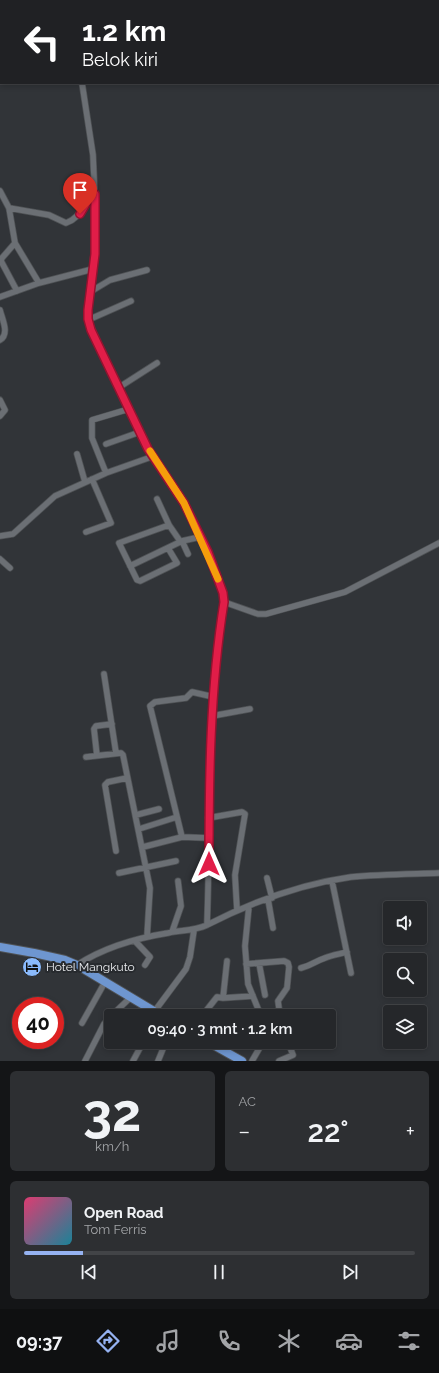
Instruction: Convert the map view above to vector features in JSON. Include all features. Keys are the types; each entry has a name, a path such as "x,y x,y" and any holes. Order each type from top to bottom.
{"highway":[{"path":"0,947 34,952 65,960 77,965 149,1009"},
{"path":"221,1049 242,1061"}],"street":[{"path":"82,84 93,155 96,226 88,320 118,388 140,432 184,503 217,576 224,602 212,716 208,818 207,925"},
{"path":"0,191 9,208 15,244 39,283"},
{"path":"9,208 49,215 66,223 80,214 89,199 95,194"},
{"path":"15,244 1,261 18,291"},
{"path":"0,297 39,283 93,269"},
{"path":"90,292 110,280 147,270"},
{"path":"88,320 131,301"},
{"path":"0,310 5,333 4,338 0,340"},
{"path":"118,388 157,363"},
{"path":"0,400 5,409 0,416"},
{"path":"106,473 92,438 92,420 129,410"},
{"path":"106,444 140,432"},
{"path":"76,454 85,482"},
{"path":"0,536 12,535 51,498 106,473 154,456"},
{"path":"86,532 111,523 92,479"},
{"path":"157,499 169,524 188,554"},
{"path":"168,548 177,563 141,581 137,580 119,543 169,524"},
{"path":"130,566 181,541 200,537"},
{"path":"224,602 258,614 266,614 343,593 439,544"},
{"path":"0,559 10,568"},
{"path":"104,674 116,753"},
{"path":"182,837 150,706 155,702 186,698 192,692 214,697"},
{"path":"212,716 250,709"},
{"path":"97,756 94,728 96,726 112,724"},
{"path":"86,757 116,753 123,755 143,846 151,893 147,937"},
{"path":"116,851 105,785 108,782 127,778"},
{"path":"136,815 159,809"},
{"path":"208,818 242,812 245,814 235,875 237,910"},
{"path":"139,829 177,817"},
{"path":"143,846 182,837 209,838"},
{"path":"119,873 176,861"},
{"path":"77,965 93,955 147,937 172,932 194,930 237,910 291,890 332,881 375,875 439,873"},
{"path":"267,878 273,928"},
{"path":"172,932 181,906 178,881"},
{"path":"332,881 351,973"},
{"path":"249,906 245,946 246,964 248,984 258,1009"},
{"path":"156,1009 186,969 190,957 194,930"},
{"path":"135,941 150,957 146,965"},
{"path":"301,968 313,965 323,958 347,952"},
{"path":"223,998 226,961"},
{"path":"246,964 284,961 289,965 287,988 278,1001 279,1009"},
{"path":"259,963 265,995"},
{"path":"82,1024 105,982"},
{"path":"208,1009 217,997 252,996"},
{"path":"118,1009 130,998"},
{"path":"85,1061 104,1024"},
{"path":"133,1061 139,1049"},
{"path":"158,1061 163,1049"},
{"path":"252,1061 259,1049"},
{"path":"279,1061 293,1055 291,1049"}],"slow traffic":[{"path":"150,451 184,503 208,552 218,579"}],"place":[{"name":"Hotel Mangkuto","path":"32,967"}],"route":[{"path":"80,214 89,199 95,194 95,254 88,310 88,319 91,330 148,449 184,503 208,552 223,593 224,602 216,666 209,765 209,864"}]}
